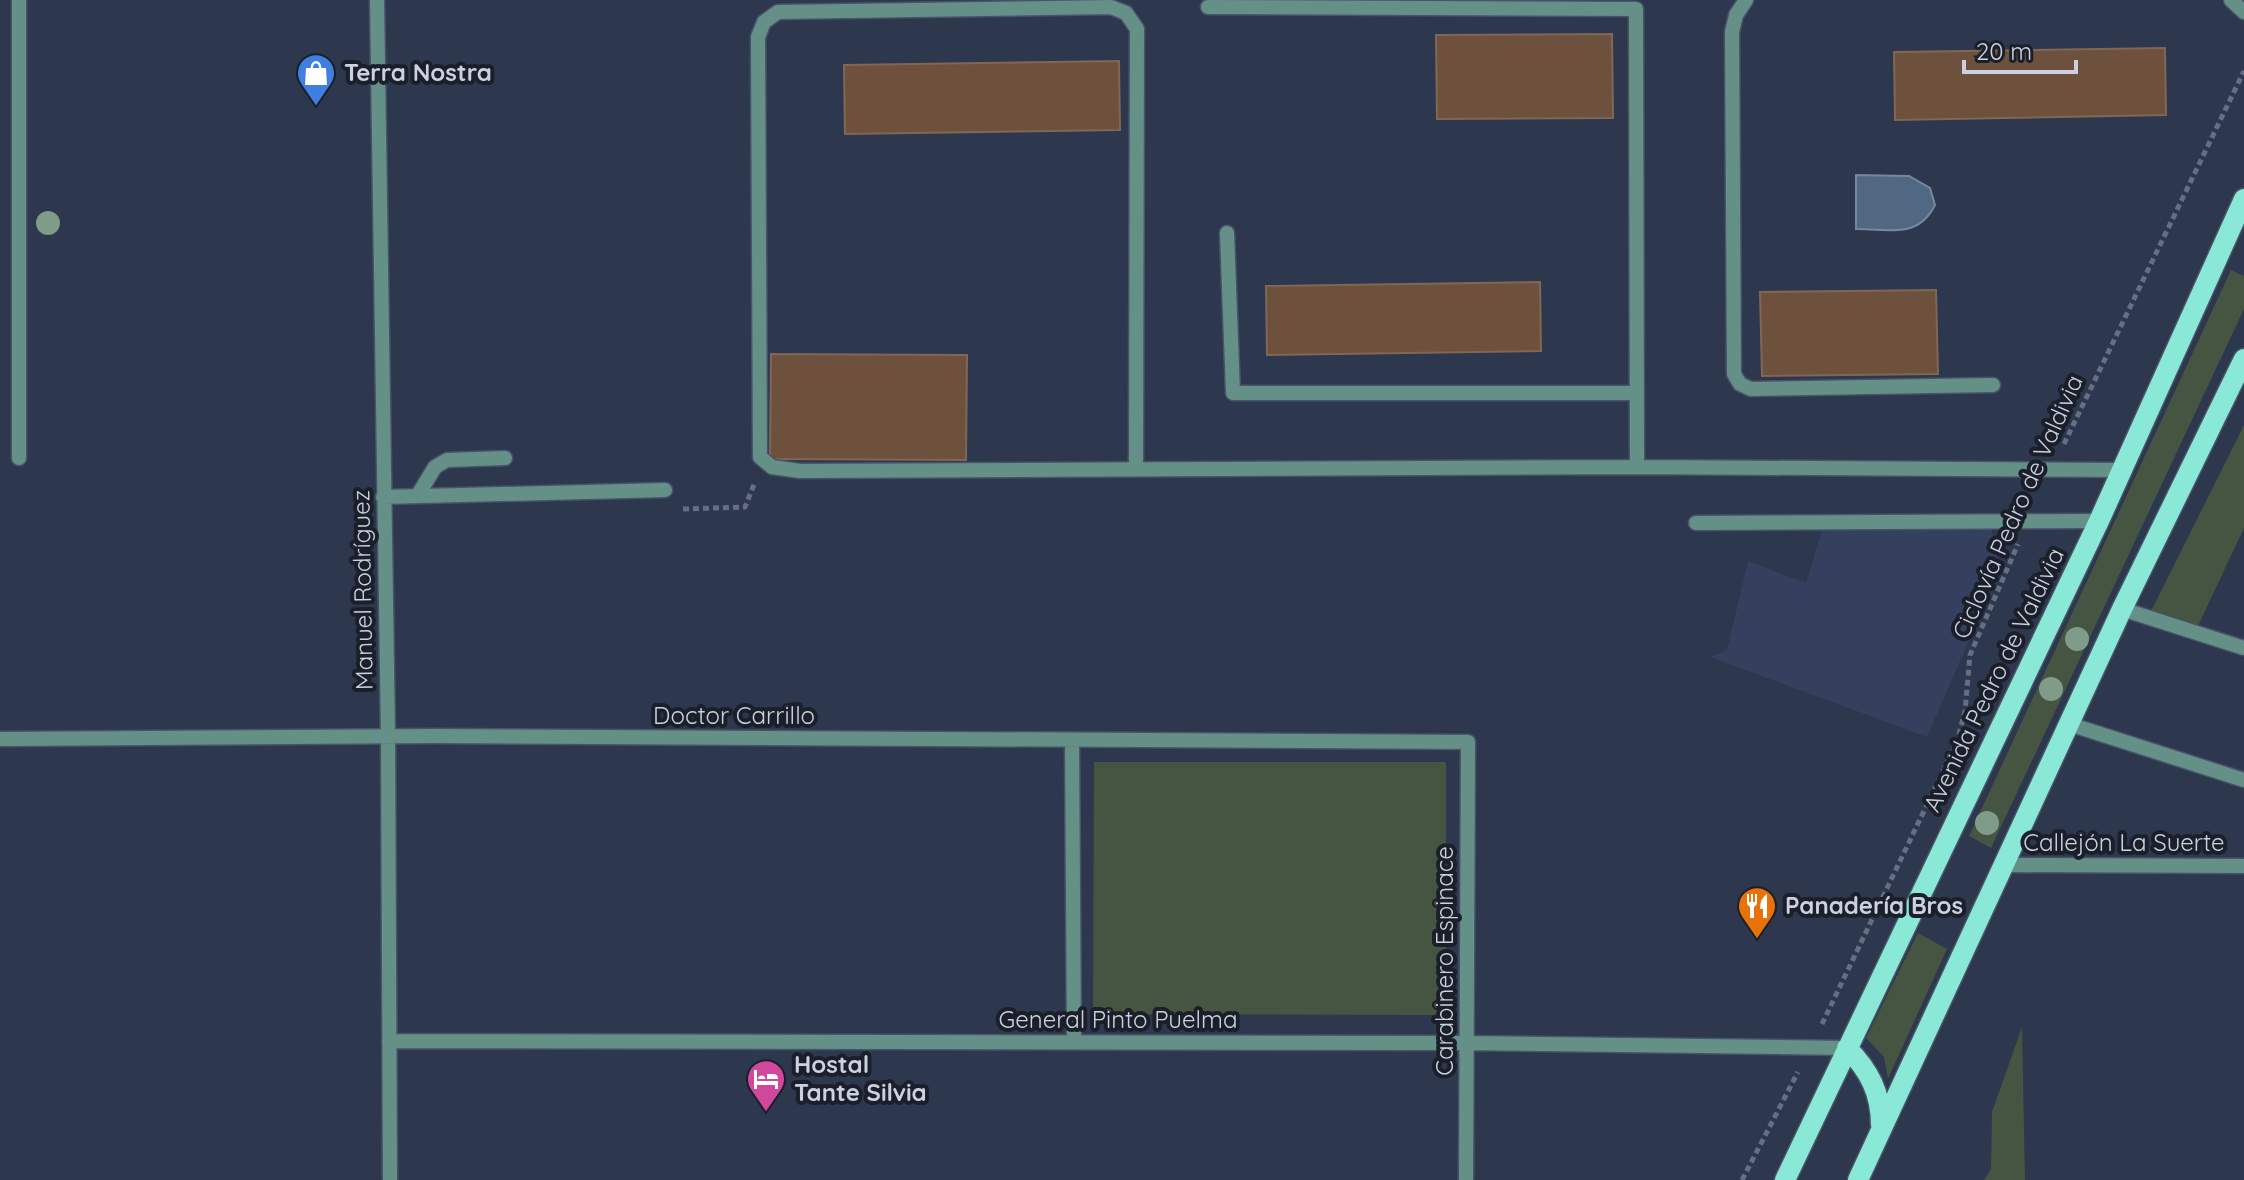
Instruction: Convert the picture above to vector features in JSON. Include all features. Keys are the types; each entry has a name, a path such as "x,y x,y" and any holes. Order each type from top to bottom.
{"main road":[{"name":"Avenida Pedro de Valdivia","path":"1785,1180 2099,521 2244,199"},
{"path":"1858,1180 2122,609 2244,359"},
{"path":"1847,1048 1868,1072 1877,1090 1881,1129"}],"street":[{"path":"19,0 19,458"},
{"name":"Manuel Rodríguez","path":"377,0 388,736 390,1180"},
{"path":"1746,0 1732,32 1734,374 1740,384 1751,389 1993,385"},
{"path":"2231,0 2244,12"},
{"path":"1136,469 1137,29 1126,13 1111,7 778,12 764,22 758,37 760,457 772,467 800,471 1637,467 2122,470"},
{"path":"1208,7 1636,9 1637,467"},
{"path":"1227,233 1233,393 1637,393"},
{"path":"418,495 435,467 447,460 505,458"},
{"path":"383,497 665,490"},
{"path":"1696,523 2099,521"},
{"path":"2122,609 2244,648"},
{"path":"2069,724 2244,780"},
{"name":"Doctor Carrillo","path":"0,739 388,736 1468,742"},
{"path":"1072,740 1074,1042"},
{"name":"Carabinero Espinace","path":"1466,1180 1468,742"},
{"name":"Callejón La Suerte","path":"2004,865 2244,866"},
{"name":"General Pinto Puelma","path":"389,1041 1465,1043 1847,1048"}],"path":[{"name":"Ciclovía Pedro de Valdivia","path":"2052,468 2244,71"},
{"name":"Ciclovía Pedro de Valdivia","path":"1742,1180 1811,1047 1957,742 1965,711 1970,655 2028,522"}],"shaded area":[{"path":"1856,175 1909,176 1930,188 1935,205 1928,216 1911,228 1856,229"},
{"path":"1990,524 2000,569 1927,737 1710,657 1727,650 1748,561 1806,583 1823,526"}],"green space":[{"path":"2231,270 2244,276 2244,309 1991,848 1969,836"},
{"path":"2244,425 2244,528 2198,626 2151,611"},
{"path":"1094,762 1446,762 1446,1015 1093,1014"},
{"path":"1918,933 1947,949 1888,1079 1884,1057 1866,1038"},
{"path":"2022,1027 2025,1180 1984,1180 1991,1169 1992,1112"}],"building":[{"path":"1612,34 1613,118 1437,119 1436,35"},
{"path":"2165,48 2166,115 1895,120 1894,52"},
{"path":"1119,61 1120,130 845,134 844,65"},
{"path":"1540,282 1541,351 1267,355 1266,286"},
{"path":"1936,290 1938,374 1762,376 1760,292"},
{"path":"771,354 967,355 966,460 770,459"}],"place":[{"name":"Terra Nostra","path":"316,107"},
{"name":"Panadería Bros","path":"1757,940"},
{"name":"Hostal Tante Silvia","path":"766,1113"}]}
